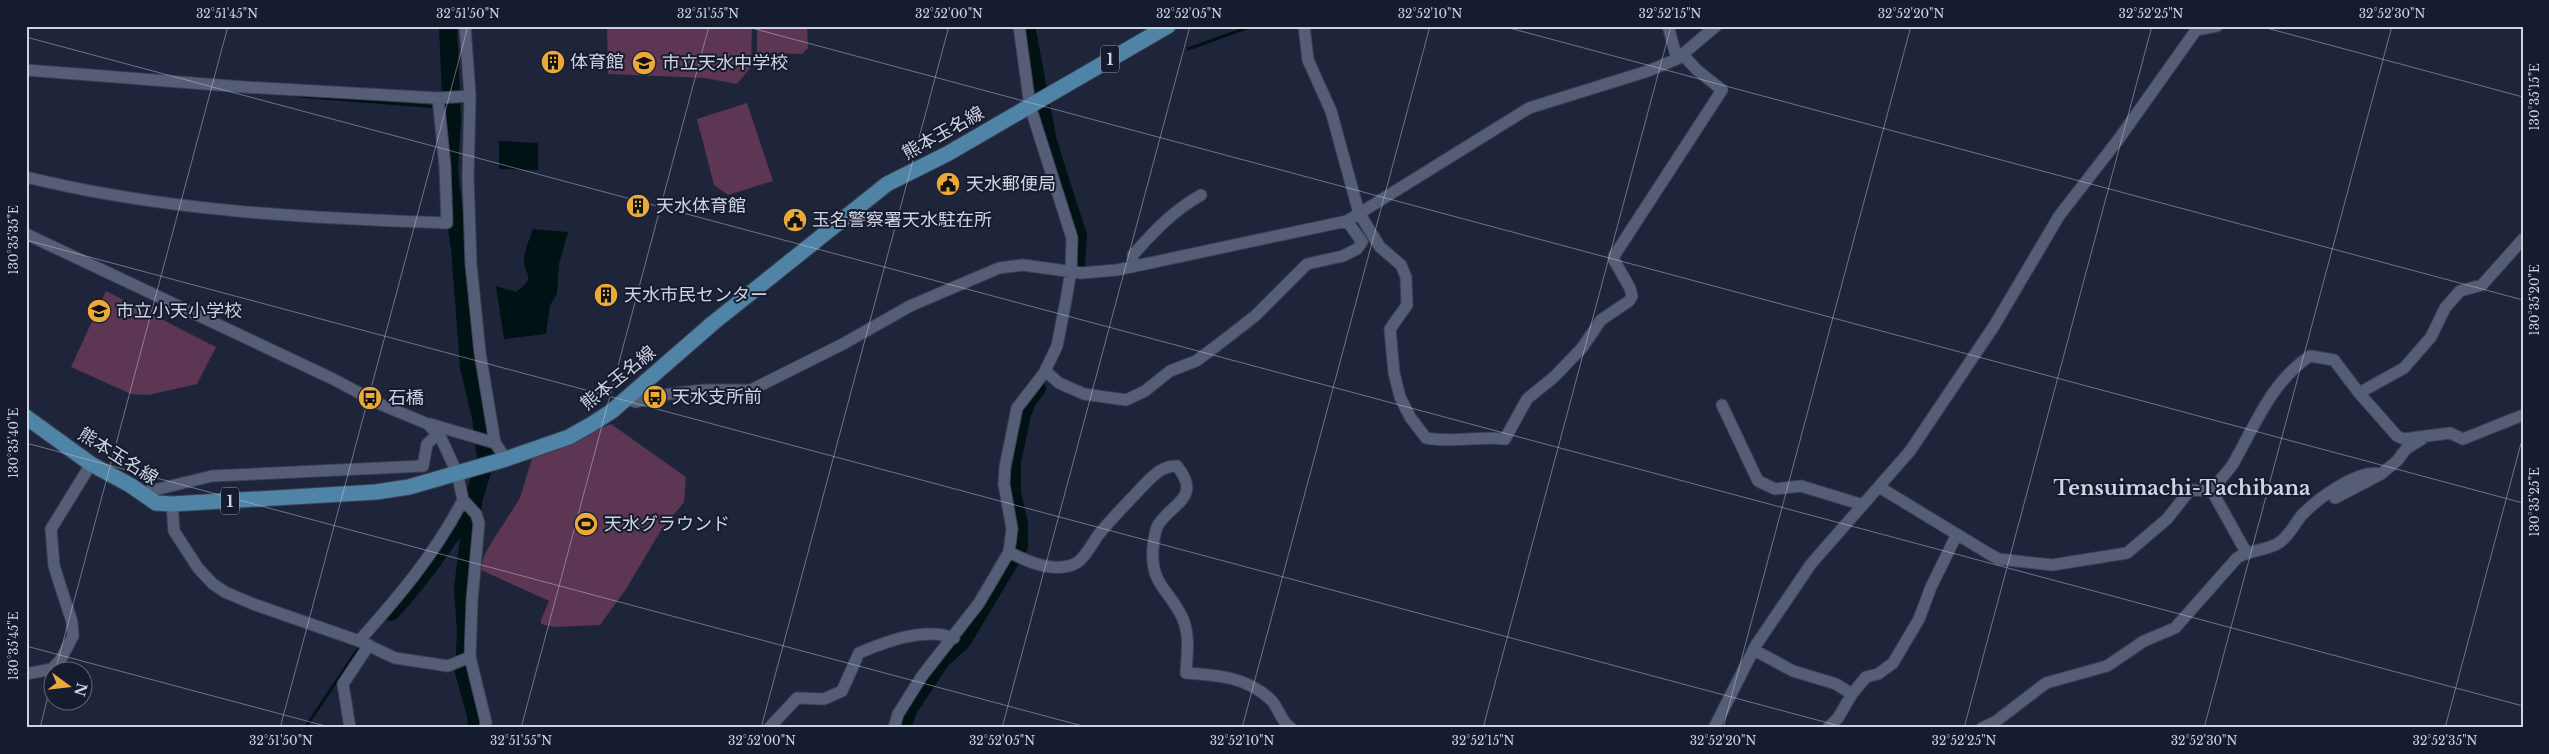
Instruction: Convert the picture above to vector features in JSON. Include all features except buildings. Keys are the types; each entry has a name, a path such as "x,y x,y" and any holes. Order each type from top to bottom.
{"main road":[{"name":"熊本玉名線","path":"26,417 91,464 156,503 172,504 376,492 409,487 499,461 569,437 592,424 713,323 887,184 947,154 1168,26"}],"street":[{"path":"465,26 465,96 471,264 491,442 499,461"},
{"path":"894,728 898,714 922,676 954,638 979,603 1010,553 1012,529 1004,484 1005,467 1017,408 1045,373 1057,346 1075,272 1072,238 1033,104 1018,26"},
{"path":"1304,26 1308,60 1331,111 1359,214 1380,247 1401,265 1406,278 1407,305 1390,329 1394,373 1400,397 1410,417 1426,438 1435,440 1486,437 1505,439 1527,399 1554,377 1582,348 1601,320 1629,301 1632,296 1614,256 1722,90 1679,57 1668,26"},
{"path":"625,398 636,402 696,391 751,390 842,344 910,306 1000,268 1023,265 1075,272 1133,266 1347,221 1529,108 1648,71 1679,57 1716,26"},
{"path":"1714,728 1754,650 1811,564 1910,451 1968,366 2059,216 2118,140 2198,28 2217,26"},
{"path":"26,70 244,87 439,98 465,96"},
{"path":"26,177 106,193 226,209 352,219 447,223 445,166 439,98"},
{"path":"1133,266 1133,255 1159,226 1186,203 1201,195"},
{"path":"1045,373 1058,384 1084,394 1126,400 1145,391 1170,371 1196,361 1255,316 1307,264 1343,256 1357,249 1362,242 1347,221"},
{"path":"26,234 334,379 396,411 428,424 491,442"},
{"path":"2359,393 2404,368 2431,337 2445,308 2460,290 2482,285 2523,239"},
{"path":"2212,491 2231,466 2269,398 2293,367 2310,356 2334,360 2359,393 2397,436 2411,440 2450,434 2463,439 2523,415"},
{"path":"1722,405 1758,481 1775,489 1801,486 1863,505"},
{"path":"428,424 438,434 457,473 464,501 476,514 478,524 465,659 486,722 485,728"},
{"path":"142,493 212,476 423,466 428,444 438,434"},
{"path":"2336,498 2381,474 2397,461 2406,449 2423,438"},
{"path":"26,674 52,669 72,642 72,622 54,566 51,529 91,464"},
{"path":"1010,553 1030,563 1047,567 1067,566 1079,561 1123,506 1157,472 1167,466 1178,466 1186,477 1186,490 1180,505 1168,513 1157,526 1152,568 1158,584 1172,601 1183,620 1187,635 1186,673 1234,678 1250,684 1272,700 1280,715 1291,728"},
{"path":"1982,728 1994,722 2046,684 2107,666 2144,641 2175,628 2224,571 2246,552 2280,542 2316,501 2369,472 2381,474"},
{"path":"1879,487 1999,558 2052,565 2127,553 2160,524 2190,490 2212,491"},
{"path":"2212,491 2246,552"},
{"path":"350,728 343,684 364,643 443,537 464,501"},
{"path":"172,504 174,531 198,568 213,584 253,604 364,643 395,658 448,666 465,659"},
{"path":"1828,728 1838,718 1852,694 1866,677 1878,674 1893,663 1919,619 1931,586 1957,534"},
{"path":"769,728 797,698 824,698 842,691 860,653 886,641 910,636 944,634 954,638"},
{"path":"1754,650 1793,671 1836,684 1852,694"}],"shaded area":[{"path":"607,26 752,26 751,67 737,84 705,78 608,74"},
{"path":"757,26 807,26 808,48 802,54 757,53"},
{"path":"747,103 773,181 728,195 714,185 697,119"},
{"path":"499,141 538,143 538,170 499,169"},
{"path":"533,229 568,232 559,264 557,294 550,305 546,334 504,339 496,286 516,292 528,280 524,257"},
{"path":"106,291 216,347 197,384 148,395 131,394 71,367"},
{"name":"天水グラウンド","path":"611,424 686,477 684,502 660,532 626,589 600,625 554,627 541,624 549,601 481,570 484,556 520,498 533,455"}],"waterway":[{"path":"448,26 452,121 449,167 451,190 460,248 469,367 481,417 486,459 474,497 463,588 466,633 464,672 476,715 477,728"},
{"path":"1026,26 1048,142 1078,236 1076,267"},
{"path":"1188,49 1252,26"},
{"path":"298,96 451,108"},
{"path":"902,728 908,710 941,660 962,641 1019,546 1019,524 1012,493 1012,461 1022,415 1027,401 1037,388"},
{"path":"391,612 434,559 472,502"},
{"path":"305,728 358,649"}],"place":[{"name":"体育館","path":"553,62"},
{"name":"市立天水中学校","path":"644,63"},
{"name":"天水郵便局","path":"948,184"},
{"name":"天水体育館","path":"638,206"},
{"name":"玉名警察署天水駐在所","path":"795,220"},
{"name":"天水市民センター","path":"606,295"},
{"name":"市立小天小学校","path":"99,311"},
{"name":"天水支所前","path":"655,397"},
{"name":"石橋","path":"370,398"},
{"name":"天水グラウンド","path":"586,524"}],"district":[{"name":"Tensuimachi-Tachibana","path":"2182,488"}]}
